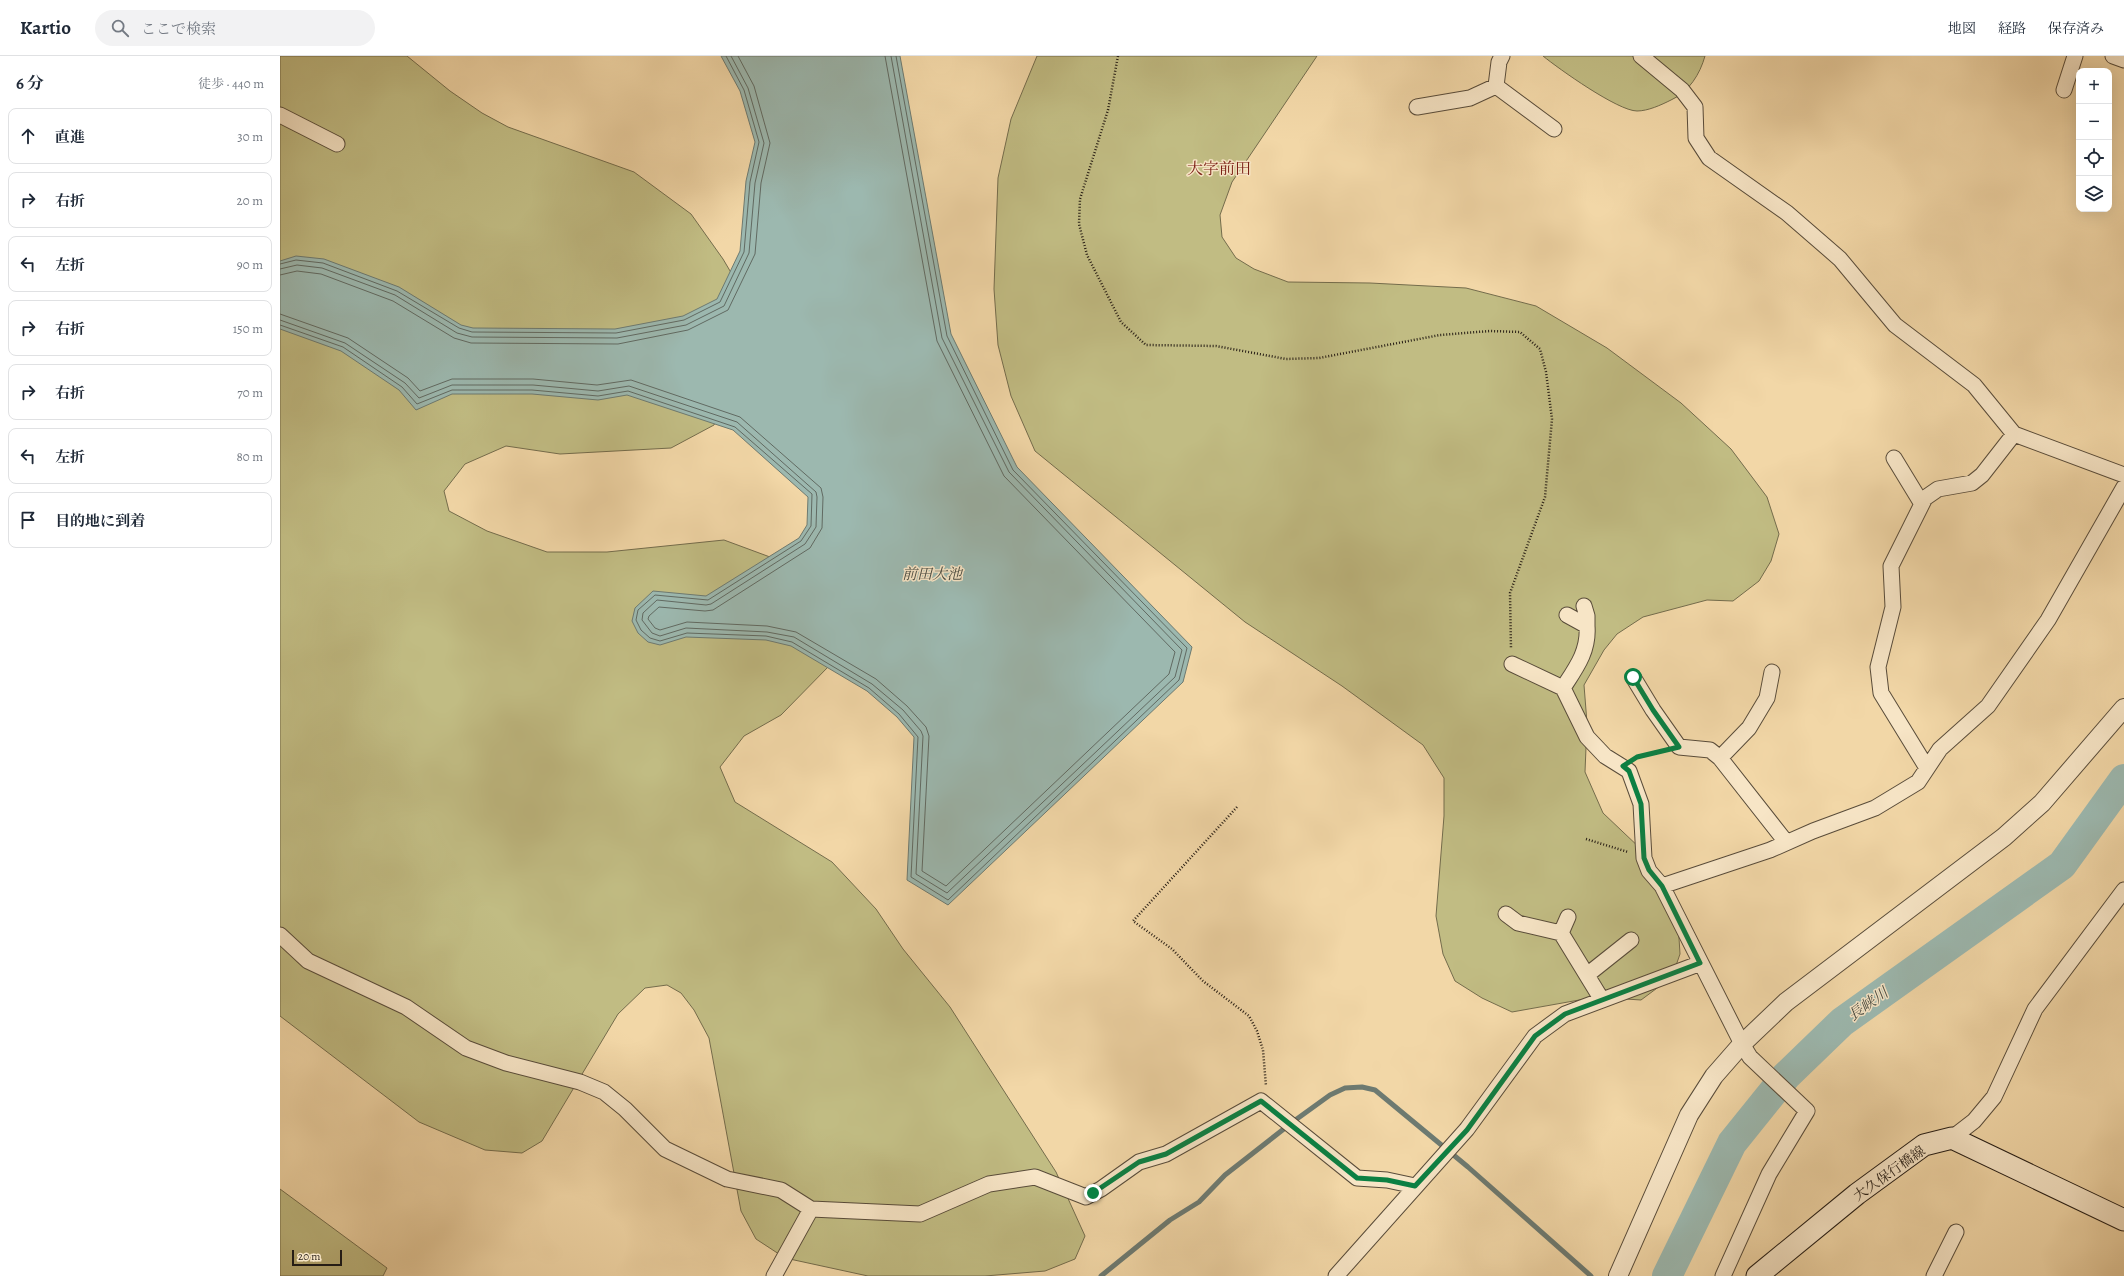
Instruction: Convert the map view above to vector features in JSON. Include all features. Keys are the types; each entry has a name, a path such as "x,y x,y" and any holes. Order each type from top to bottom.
{"main road":[{"path":"1952,1138 2124,1220"},
{"name":"大久保行橋線","path":"1757,1276 1857,1194 1924,1146 1952,1138"}],"street":[{"path":"1496,86 1499,62 1502,56"},
{"path":"1641,56 1682,90 1694,107 1696,138 1709,158 1787,213 1840,259 1895,326 1974,385 2014,434 2124,475"},
{"path":"2064,90 2074,56"},
{"path":"2113,56 2124,60"},
{"path":"1417,107 1470,98 1496,86"},
{"path":"1496,86 1554,129"},
{"path":"280,115 337,144"},
{"path":"1927,768 1881,693 1878,666 1893,607 1891,566 1925,498 1938,489 1972,483 1982,475 2014,434"},
{"path":"1894,458 1922,504"},
{"path":"1662,886 1786,842 1875,808 1918,782 1940,749 1988,706 2048,620 2124,487"},
{"path":"1563,688 1582,658 1588,639 1586,626 1587,616 1584,606"},
{"path":"1567,615 1586,626"},
{"path":"1512,664 1563,688 1587,737 1605,756 1629,771 1641,804 1644,858 1649,870 1662,886 1746,1051 1807,1111 1769,1174 1723,1276"},
{"path":"1720,758 1749,728 1764,704 1767,698 1772,672"},
{"path":"1633,677 1653,710 1679,747 1710,750 1720,758 1786,842"},
{"path":"1618,1276 1689,1115 1714,1076 1746,1051 1786,1002 2004,837 2042,803 2124,708"},
{"path":"1952,1138 1974,1121 1994,1097 2035,1009 2124,890"},
{"path":"1506,914 1518,923 1561,933 1602,1000"},
{"path":"1561,933 1568,917"},
{"path":"280,935 308,961 406,1007 466,1048 506,1063 580,1082 604,1092 626,1109 665,1149 727,1179 781,1190 811,1209 920,1214 989,1184 1035,1177 1086,1197 1139,1162 1166,1154 1261,1101 1357,1178 1387,1180 1415,1186"},
{"path":"1587,975 1631,940"},
{"path":"1336,1276 1415,1186 1467,1130 1535,1036 1565,1014 1700,963"},
{"path":"774,1276 811,1209"},
{"path":"1934,1276 1956,1232"}],"path":[{"path":"1118,56 1108,110 1080,199 1079,224 1086,255 1120,322 1146,345 1216,346 1286,359 1319,358 1440,335 1490,331 1520,332 1540,349 1546,372 1552,419 1545,498 1510,593 1512,664"},
{"path":"1623,766 1637,757 1679,747"},
{"path":"1237,807 1133,921 1172,949 1203,980 1249,1016 1257,1031 1263,1050 1267,1106"},
{"path":"1586,839 1644,858"}],"shaded area":[{"path":"280,56 407,56 450,91 482,113 508,127 634,172 691,214 723,259 759,320 738,377 714,425 671,448 560,454 506,446 465,464 444,491 449,511 487,531 547,552 607,552 724,540 797,567 829,666 781,715 744,736 720,767 735,802 832,862 876,909 903,949 950,1007 1056,1172 1085,1236 1075,1259 1045,1271 985,1276 868,1276 785,1258 756,1239 741,1211 709,1038 694,1010 681,993 667,985 645,988 618,1014 542,1141 522,1153 485,1150 419,1122 280,1016"},
{"path":"1037,56 1317,56 1232,182 1220,215 1222,237 1236,258 1254,269 1288,282 1370,283 1466,288 1536,306 1607,348 1681,403 1731,449 1767,497 1779,534 1771,561 1759,581 1733,601 1707,600 1643,617 1617,634 1604,650 1584,685 1587,723 1585,772 1603,813 1642,850 1678,922 1680,954 1672,977 1641,1000 1596,997 1512,1012 1482,998 1455,981 1443,954 1436,916 1444,816 1444,778 1423,745 1342,686 1245,622 1035,451 1011,396 998,345 994,289 998,178 1011,119"},
{"path":"1543,56 1705,56 1693,82 1677,97 1659,106 1637,111 1628,109 1603,97"},
{"path":"280,1189 387,1268 383,1276 280,1276"}],"water":[{"name":"前田大池","path":"721,56 900,56 951,334 1017,467 1192,647 1183,682 948,905 907,880 914,737 897,717 867,691 791,646 766,640 686,637 660,645 648,642 638,633 632,621 635,608 653,591 706,596 799,538 807,525 808,497 733,430 627,395 598,400 532,394 452,394 416,410 399,390 341,351 280,329 280,261 296,256 324,259 399,287 461,325 473,328 615,329 683,316 717,299 740,251 746,181 755,142 740,91"}],"waterway":[{"name":"長峡川","path":"1667,1276 1732,1143 1786,1076 1842,1022 2062,865 2124,779"},
{"path":"1101,1276 1170,1220 1199,1202 1225,1175 1294,1121 1330,1095 1345,1088 1362,1087 1375,1090 1468,1167 1591,1276"}],"district":[{"name":"大字前田","path":"1219,168"}],"route":[{"path":"1093,1193 1139,1162 1166,1154 1261,1101 1357,1178 1387,1180 1415,1186 1467,1130 1535,1036 1565,1014 1700,963 1662,886 1649,870 1644,858 1641,804 1629,771 1623,766 1637,757 1660,750 1679,747 1653,710 1633,677"}]}
